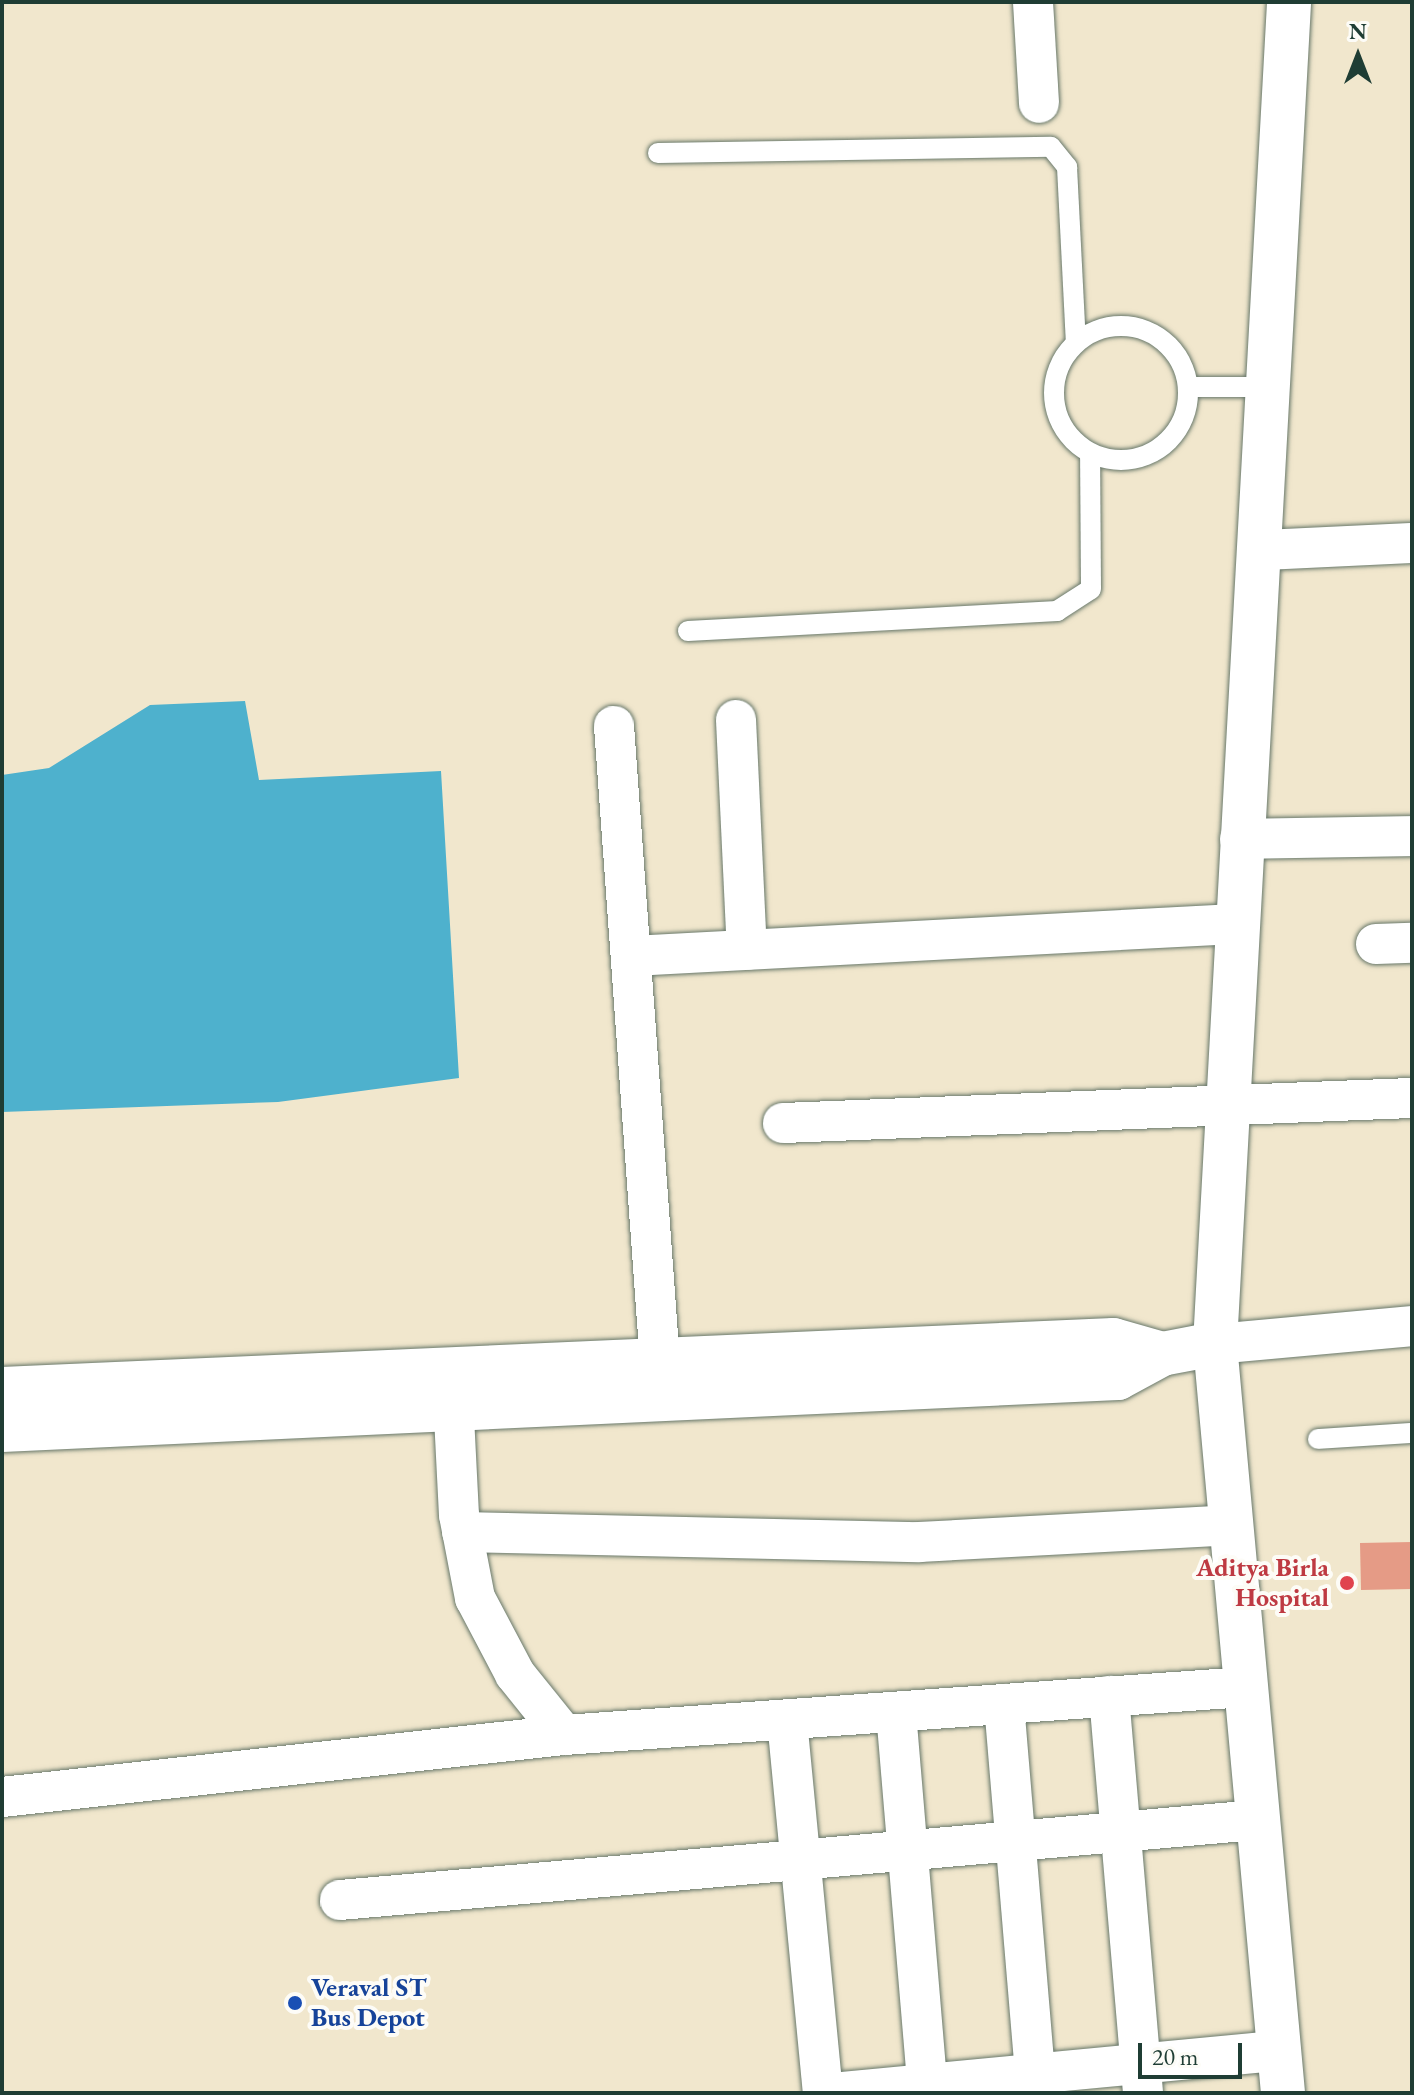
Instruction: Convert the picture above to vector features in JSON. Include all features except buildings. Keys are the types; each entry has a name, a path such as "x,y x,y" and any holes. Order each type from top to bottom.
{"street":[{"path":"1033,2 1039,103"},
{"path":"831,2093 1281,2072 1215,1344 1240,839 1263,550 1289,2"},
{"path":"1263,550 1412,543"},
{"path":"736,720 747,950"},
{"path":"614,726 660,1363"},
{"path":"1240,839 1412,836"},
{"path":"632,956 1235,924"},
{"path":"783,1123 1412,1098"},
{"path":"2,1389 452,1388 1118,1378 1162,1354 1215,1344 1412,1326"},
{"path":"2,1430 452,1388 660,1363 1113,1340 1162,1354"},
{"path":"452,1388 462,1532 475,1598 515,1674 564,1735"},
{"path":"462,1532 919,1542 1230,1525"},
{"path":"2,1797 564,1735 1245,1687"},
{"path":"1109,1696 1142,2078"},
{"path":"1004,1704 1036,2083"},
{"path":"896,1712 905,1851 928,2088"},
{"path":"787,1720 823,2093"},
{"path":"340,1900 1257,1820"}],"lane":[{"path":"658,153 1051,147 1067,167 1076,343"},
{"path":"1114,326 1145,331 1172,348 1189,387 1180,427 1150,455 1131,460 1090,454 1063,428 1055,402 1056,375 1076,343 1114,326"},
{"path":"1189,387 1270,387"},
{"path":"688,631 1057,611 1091,589 1090,454"},
{"path":"1318,1439 1412,1433"}],"water":[{"path":"245,701 259,780 441,771 459,1078 278,1102 2,1112 2,775 49,768 150,705"}],"place":[{"name":"Aditya Birla Hospital","path":"1347,1583"},
{"name":"Veraval ST Bus Depot","path":"295,2003"}]}
